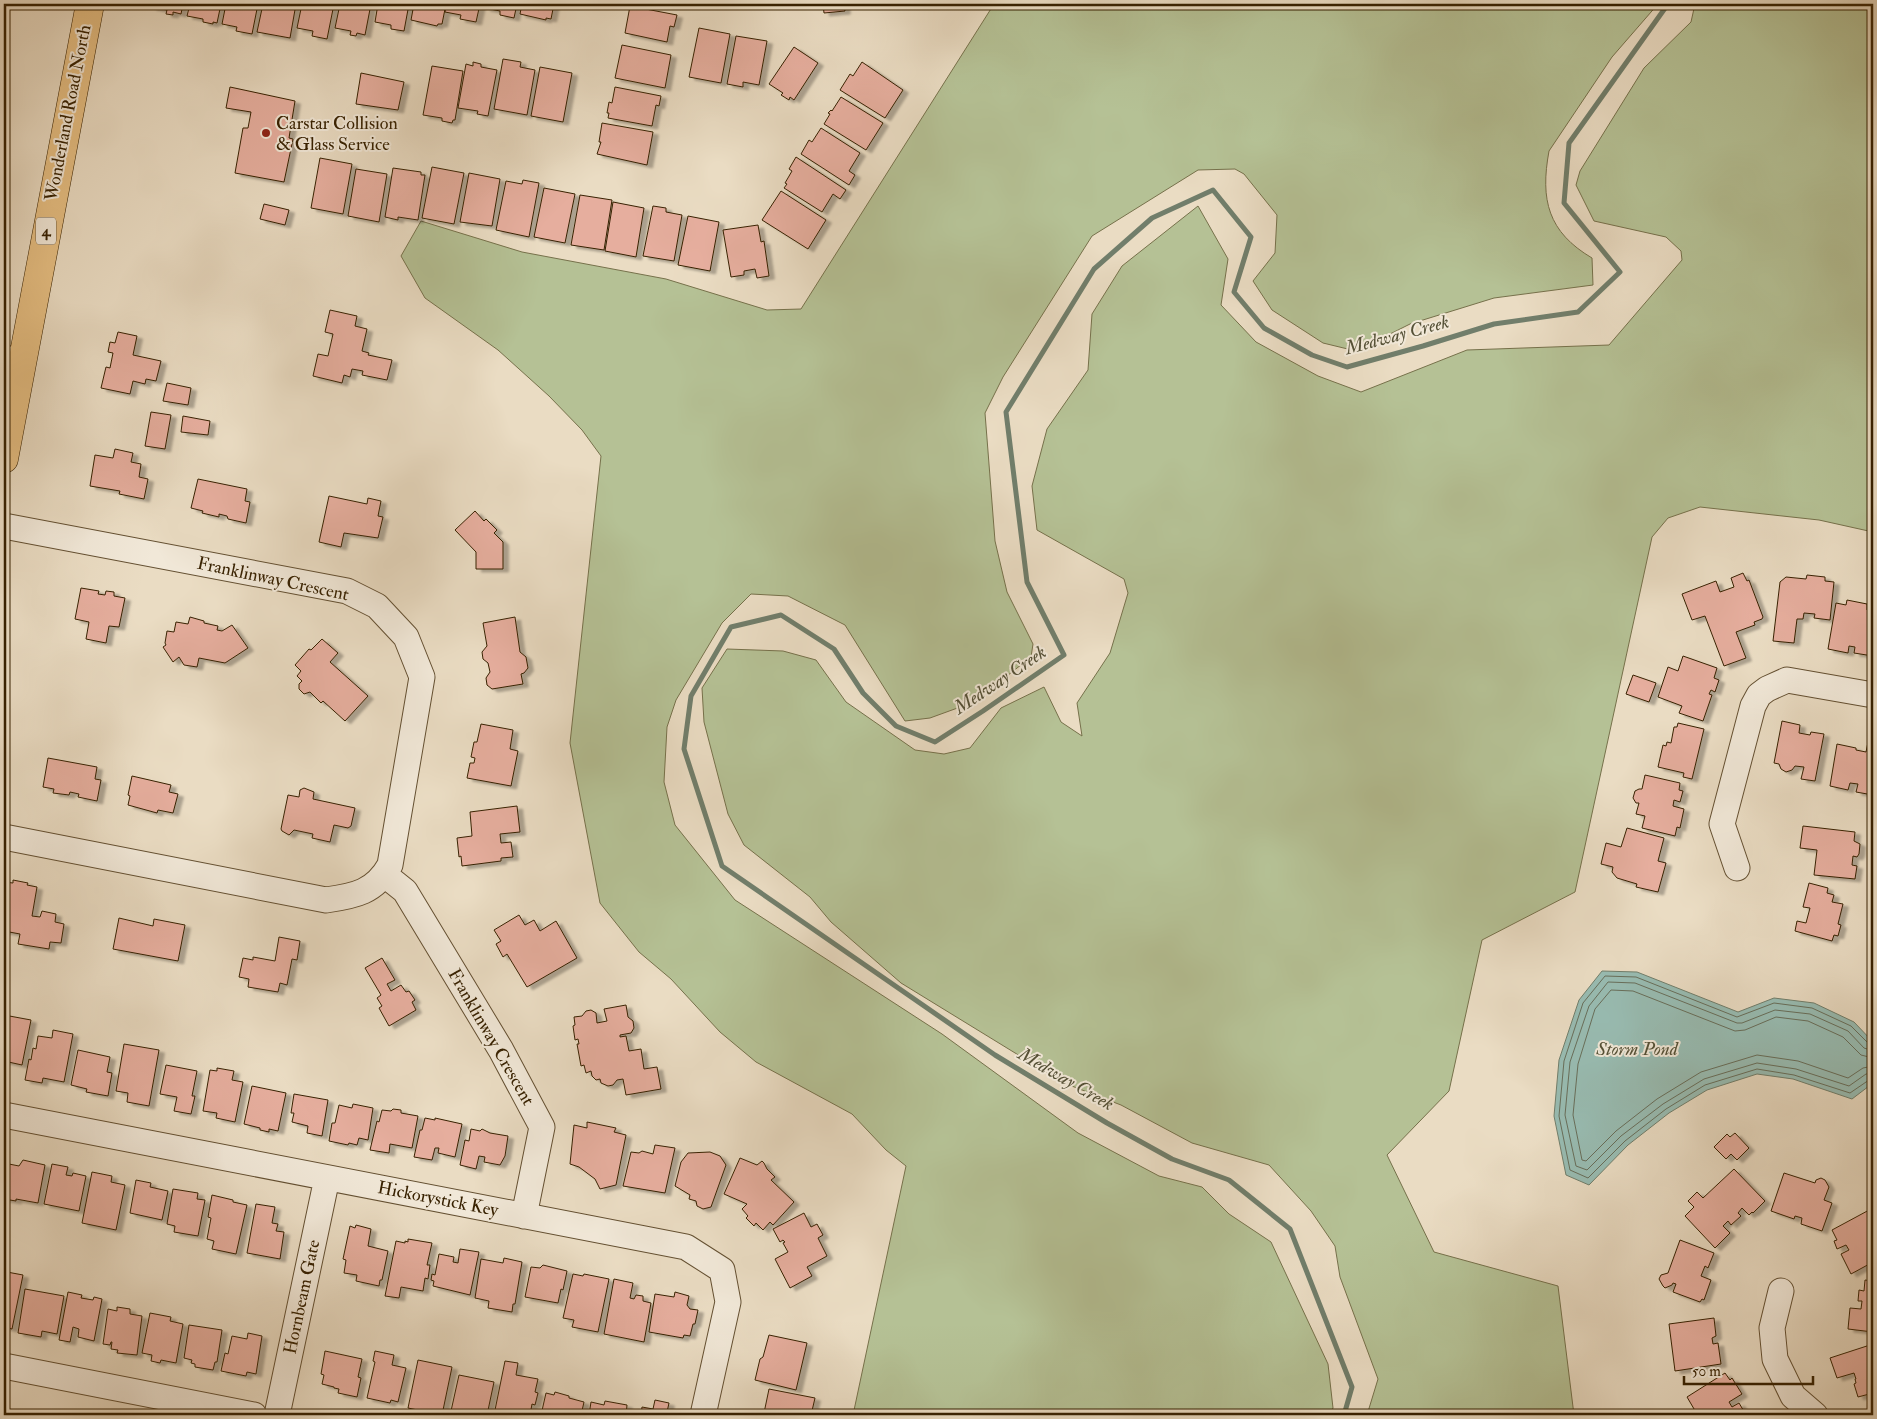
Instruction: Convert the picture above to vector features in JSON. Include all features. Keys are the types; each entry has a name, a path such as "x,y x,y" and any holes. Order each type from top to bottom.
{"main road":[{"name":"Wonderland Road North","path":"4,459 13,360 90,4"}],"street":[{"name":"Franklinway Crescent","path":"4,526 347,591 377,606 406,637 422,677 390,865 385,875 405,891 501,1050 542,1127 524,1216"},
{"path":"1736,868 1722,824 1753,706 1759,695 1767,689 1787,680 1873,695"},
{"path":"4,837 326,900 354,896 373,886 385,875"},
{"name":"Hickorystick Key","path":"4,1115 686,1247 722,1270 728,1302 703,1415"},
{"name":"Hornbeam Gate","path":"277,1415 327,1178"},
{"path":"1781,1291 1772,1328 1775,1359 1793,1396 1815,1415"},
{"path":"4,1366 254,1415"}],"green space":[{"path":"994,4 1658,4 1612,57 1549,151 1546,185 1547,200 1551,213 1565,237 1592,258 1593,285 1494,298 1410,324 1356,351 1323,343 1272,310 1253,281 1275,253 1277,215 1244,174 1235,169 1198,170 1092,236 1003,377 985,413 995,541 1007,592 1033,644 1031,657 974,702 930,718 905,721 845,625 788,596 751,594 722,623 676,700 667,727 664,782 675,825 735,900 942,1034 1078,1133 1159,1176 1202,1187 1229,1214 1271,1242 1328,1364 1333,1408 1330,1415 853,1415 906,1166 886,1150 852,1114 756,1062 720,1032 671,979 639,952 600,903 570,743 601,456 582,430 549,396 498,350 425,298 401,256 421,221 522,252 666,279 767,310 801,309"},
{"path":"1695,4 1873,4 1873,532 1819,520 1700,507 1668,518 1652,537 1575,892 1482,940 1449,1091 1387,1155 1434,1252 1558,1286 1574,1415 1367,1415 1378,1379 1340,1277 1335,1246 1311,1211 1269,1165 1192,1143 1121,1105 1064,1083 901,983 831,922 810,897 744,845 728,814 704,722 702,688 727,649 783,651 816,660 846,702 915,750 944,754 970,748 1001,708 1044,687 1061,722 1082,736 1077,703 1110,653 1128,593 1124,579 1037,530 1032,486 1047,429 1088,370 1092,314 1122,266 1198,206 1228,259 1221,305 1256,342 1318,376 1361,392 1467,350 1609,345 1682,260 1681,251 1666,237 1594,221 1576,185 1580,171 1644,68 1691,22"}],"water":[{"name":"Storm Pond","path":"1602,971 1637,972 1738,1012 1774,998 1814,1003 1854,1022 1873,1042 1873,1083 1852,1099 1793,1079 1757,1074 1707,1090 1669,1113 1628,1145 1589,1185 1566,1175 1554,1116 1559,1060 1579,1000"}],"building":[{"path":"152,4 183,4 181,14 173,12 173,15 166,14 167,10 151,7"},
{"path":"190,4 221,4 217,23 203,22 203,19 187,16"},
{"path":"226,4 258,4 252,34 236,31 237,27 222,24"},
{"path":"263,4 296,4 290,38 257,32"},
{"path":"302,4 334,4 327,39 312,36 313,31 297,28"},
{"path":"340,4 371,4 365,35 357,33 356,36 350,35 351,31 335,28"},
{"path":"378,4 409,4 404,31 391,29 391,25 375,22"},
{"path":"414,4 446,4 442,24 437,26 411,20"},
{"path":"446,4 480,4 476,22 460,19 461,15 445,12"},
{"path":"486,4 517,4 514,18 500,15 500,11 485,8"},
{"path":"522,4 554,4 551,19 546,18 546,20 520,14"},
{"path":"823,4 844,4 845,11 824,13"},
{"path":"630,6 677,15 674,27 670,26 667,42 625,33"},
{"path":"699,28 730,34 721,83 689,77"},
{"path":"736,36 767,41 759,85 743,82 743,87 727,84"},
{"path":"622,45 671,55 665,88 615,78"},
{"path":"794,47 818,63 794,100 790,97 789,100 781,95 783,93 769,84"},
{"path":"503,59 521,62 520,67 535,70 527,115 494,109"},
{"path":"473,62 481,64 481,67 497,70 488,116 477,114 478,111 458,108 466,64 473,66"},
{"path":"862,62 903,90 885,118 840,90 850,74 853,76"},
{"path":"432,66 463,71 455,120 452,123 442,121 442,118 423,115"},
{"path":"540,67 572,73 563,122 531,116"},
{"path":"361,73 404,82 398,110 356,104"},
{"name":"Carstar Collision & Glass Service","path":"230,87 295,101 289,138 293,139 284,182 235,173 243,128 248,128 251,112 226,108"},
{"path":"615,87 661,96 659,106 656,105 652,126 608,118 609,102 612,103"},
{"path":"841,97 883,123 866,150 824,124 830,114 828,113 832,111"},
{"path":"602,123 653,132 647,165 597,154 601,142 599,142"},
{"path":"821,128 860,153 849,171 855,175 849,185 801,154 809,140 812,142"},
{"path":"796,157 846,190 840,199 833,194 822,212 784,188 792,171 789,169"},
{"path":"320,158 352,164 343,214 311,208"},
{"path":"432,167 464,173 454,224 422,218"},
{"path":"393,168 421,172 421,175 425,175 418,220 398,217 398,220 385,217"},
{"path":"356,169 387,174 379,222 348,216"},
{"path":"469,173 500,179 492,226 460,222"},
{"path":"523,180 539,183 529,237 496,230 506,181 522,184"},
{"path":"544,188 575,194 565,243 534,237"},
{"path":"781,191 826,220 808,249 762,220"},
{"path":"580,195 612,200 604,250 571,245"},
{"path":"613,202 644,208 636,257 605,251"},
{"path":"264,204 289,210 285,225 260,219"},
{"path":"653,206 666,208 666,212 682,215 674,261 643,256"},
{"path":"688,216 719,222 710,271 678,265"},
{"path":"758,225 761,242 764,241 769,276 757,278 755,269 744,271 744,275 731,277 723,230"},
{"path":"330,310 357,316 355,326 367,329 362,351 369,353 368,355 392,360 387,380 362,375 363,371 352,369 350,377 344,375 342,383 313,376 318,354 328,356 333,334 325,332"},
{"path":"118,332 137,336 133,355 161,361 156,381 146,379 145,384 133,381 130,394 101,388 106,367 110,368 113,353 108,352 110,342 115,343"},
{"path":"167,383 191,388 188,405 163,401"},
{"path":"151,412 171,415 165,449 145,446"},
{"path":"183,416 210,421 208,435 181,432"},
{"path":"115,449 133,453 131,462 141,464 139,477 148,479 144,499 119,494 120,491 90,486 95,455 113,458"},
{"path":"198,479 247,489 245,501 250,502 246,523 228,519 227,516 219,514 219,517 202,513 203,511 191,508"},
{"path":"329,496 367,504 368,498 381,501 378,516 383,517 378,538 344,533 341,547 319,542"},
{"path":"475,511 484,521 486,519 497,530 494,533 503,542 503,569 476,569 476,552 455,530"},
{"path":"1743,573 1747,581 1749,580 1763,617 1754,622 1755,625 1736,632 1746,658 1724,666 1705,616 1692,620 1682,594 1716,581 1720,592 1734,587 1731,578"},
{"path":"1807,575 1825,577 1825,581 1834,582 1830,620 1814,618 1815,614 1804,613 1803,619 1797,619 1794,643 1773,641 1780,582 1786,577 1806,579"},
{"path":"81,588 99,591 98,594 105,595 106,591 114,592 114,596 125,598 119,627 109,626 106,643 86,639 89,622 75,619"},
{"path":"1847,600 1867,604 1867,610 1873,611 1873,656 1854,653 1855,647 1849,646 1848,653 1828,649 1836,603 1846,605"},
{"path":"190,617 218,626 217,630 222,631 232,625 248,648 225,663 199,658 197,667 184,665 179,657 173,662 163,647 166,645 167,631 174,632 176,622 188,624"},
{"path":"515,617 520,652 526,657 528,668 521,674 523,684 492,689 487,685 486,678 490,672 488,663 483,659 482,652 487,646 483,623"},
{"path":"322,639 338,653 330,662 368,696 345,721 323,701 321,703 310,692 304,694 299,689 299,684 302,681 297,676 301,671 295,665 309,649 311,650"},
{"path":"1683,656 1717,668 1714,678 1719,680 1715,692 1711,690 1709,694 1712,695 1703,721 1679,713 1682,706 1658,697 1668,667 1678,671"},
{"path":"1633,675 1656,683 1649,702 1626,694"},
{"path":"1782,721 1800,725 1799,733 1810,735 1811,732 1824,734 1815,781 1801,779 1804,767 1795,766 1792,770 1786,772 1781,769 1779,764 1774,763"},
{"path":"1678,723 1704,729 1692,779 1683,777 1684,773 1658,767 1663,745 1666,746 1667,742 1671,743 1674,727 1677,727"},
{"path":"481,724 513,730 510,749 518,751 511,786 467,778 470,763 474,763 475,758 471,757"},
{"path":"1870,732 1873,733 1873,795 1856,792 1858,784 1850,783 1848,790 1830,786 1837,744 1866,752"},
{"path":"48,758 97,767 95,779 101,780 97,801 78,797 79,794 70,792 69,795 53,793 54,789 43,787"},
{"path":"1645,775 1680,783 1679,790 1683,791 1680,802 1674,800 1673,806 1684,809 1680,828 1677,827 1675,836 1642,828 1645,816 1636,814 1639,803 1636,803 1633,798 1635,791 1642,789"},
{"path":"132,776 171,785 169,792 178,794 173,813 158,810 157,813 128,805"},
{"path":"304,788 314,792 313,799 355,808 351,826 348,828 334,825 330,842 312,838 313,834 294,830 289,835 282,831 288,795 299,797 300,790"},
{"path":"517,806 520,832 500,834 501,843 511,842 513,857 501,858 501,861 462,866 457,838 472,836 470,812"},
{"path":"1803,826 1855,832 1854,841 1860,844 1859,854 1857,857 1853,856 1852,865 1857,866 1855,879 1814,875 1817,850 1800,848"},
{"path":"1627,828 1664,838 1658,861 1666,863 1658,892 1636,887 1637,884 1617,878 1612,872 1613,867 1601,864 1606,843 1621,847"},
{"path":"13,880 37,887 32,916 40,917 42,911 56,914 55,922 64,924 61,943 50,942 49,949 18,944 20,934 4,931 4,882 13,883"},
{"path":"1809,883 1828,888 1827,893 1834,895 1832,902 1843,904 1838,924 1841,925 1838,936 1834,935 1832,941 1795,931 1797,921 1806,923 1810,908 1803,907"},
{"path":"519,915 525,925 534,920 540,931 556,921 577,958 527,987 507,954 503,957 496,944 501,941 494,930"},
{"path":"119,918 153,926 154,919 185,925 178,961 113,949"},
{"path":"279,937 300,941 297,960 292,959 287,985 280,983 278,992 248,987 249,979 239,977 243,958 253,960 253,957 275,961"},
{"path":"382,958 395,980 387,984 391,991 401,985 406,992 409,991 415,1000 412,1002 416,1010 389,1026 379,1008 382,1006 377,998 381,995 365,968"},
{"path":"626,1005 628,1017 633,1021 634,1028 631,1033 620,1035 620,1037 626,1036 629,1051 641,1049 644,1069 657,1067 661,1089 626,1095 623,1079 617,1080 613,1085 608,1086 601,1083 600,1079 596,1080 592,1076 591,1071 586,1073 584,1065 581,1066 577,1044 579,1044 578,1039 575,1040 573,1026 575,1025 574,1017 582,1016 586,1011 591,1010 596,1013 597,1023 607,1021 604,1009"},
{"path":"4,1015 31,1020 22,1065 4,1061"},
{"path":"53,1030 73,1034 64,1082 43,1078 42,1083 25,1080 29,1059 31,1060 33,1048 36,1049 38,1036 52,1038"},
{"path":"124,1044 159,1050 149,1106 127,1102 128,1093 116,1091"},
{"path":"78,1050 110,1057 107,1072 112,1073 108,1096 86,1092 87,1089 71,1085"},
{"path":"166,1065 197,1071 191,1114 174,1111 177,1097 160,1094"},
{"path":"217,1068 234,1071 232,1080 243,1082 235,1122 216,1118 217,1113 203,1111 210,1070 217,1071"},
{"path":"252,1086 286,1093 278,1131 269,1129 269,1132 244,1124"},
{"path":"294,1094 328,1100 322,1136 307,1133 308,1126 292,1122 294,1113 291,1113"},
{"path":"353,1104 373,1108 368,1140 359,1138 357,1145 329,1141 332,1123 335,1123 339,1105 352,1108"},
{"path":"393,1109 401,1110 401,1113 418,1116 412,1148 390,1144 389,1153 370,1150 377,1121 379,1122 382,1110 391,1111"},
{"path":"425,1118 435,1120 435,1118 462,1124 455,1157 438,1153 439,1148 435,1148 432,1160 414,1157 420,1130 422,1130"},
{"path":"587,1122 616,1128 614,1132 626,1135 616,1185 600,1189 595,1179 579,1167 570,1164 574,1125 587,1128"},
{"path":"471,1129 480,1131 482,1129 490,1133 508,1136 505,1156 500,1165 484,1162 485,1157 479,1156 476,1169 460,1165 465,1140 469,1141"},
{"path":"1735,1133 1749,1148 1737,1160 1731,1154 1726,1159 1714,1147 1727,1134 1730,1137"},
{"path":"655,1145 675,1148 665,1193 623,1186 631,1152 639,1153 642,1151 653,1154"},
{"path":"710,1152 720,1156 726,1165 711,1207 703,1209 697,1206 696,1201 689,1199 690,1195 675,1186 681,1162 688,1153"},
{"path":"740,1158 757,1165 762,1161 775,1177 771,1180 794,1202 773,1225 770,1222 763,1230 756,1223 754,1226 746,1218 748,1216 742,1209 747,1204 724,1194"},
{"path":"23,1160 45,1165 38,1203 4,1199 9,1164 19,1166"},
{"path":"52,1164 68,1167 66,1175 72,1176 73,1173 86,1176 79,1211 44,1204"},
{"path":"1734,1169 1765,1201 1749,1215 1742,1208 1738,1213 1741,1216 1731,1225 1728,1221 1723,1226 1730,1233 1715,1248 1685,1216 1694,1207 1688,1201 1697,1192 1703,1198"},
{"path":"92,1172 112,1176 111,1182 125,1185 116,1230 82,1223"},
{"path":"1784,1173 1815,1183 1816,1180 1821,1178 1825,1180 1829,1187 1824,1200 1832,1203 1822,1231 1801,1224 1802,1218 1795,1216 1794,1219 1771,1211"},
{"path":"136,1180 151,1183 150,1187 168,1191 162,1220 130,1213"},
{"path":"173,1189 198,1193 197,1199 205,1200 198,1236 174,1232 175,1226 167,1224"},
{"path":"212,1195 247,1205 236,1254 212,1249 214,1241 207,1239 211,1218 208,1217"},
{"path":"256,1204 275,1207 272,1223 278,1224 276,1231 284,1232 280,1259 247,1253"},
{"path":"1871,1209 1873,1215 1873,1262 1851,1274 1841,1254 1849,1250 1846,1245 1837,1249 1834,1241 1837,1240 1832,1230"},
{"path":"804,1213 811,1227 817,1224 823,1235 818,1238 827,1256 807,1267 812,1276 790,1288 775,1259 788,1252 783,1243 785,1242 783,1240 780,1242 773,1229"},
{"path":"356,1225 371,1229 368,1246 388,1251 379,1286 356,1281 357,1275 344,1273 346,1260 343,1259 350,1226 355,1228"},
{"path":"408,1239 432,1243 427,1265 430,1265 428,1279 425,1278 423,1291 401,1287 399,1298 385,1296 396,1241 405,1243 405,1241 408,1242"},
{"path":"1680,1240 1714,1253 1708,1268 1705,1266 1701,1276 1711,1280 1704,1300 1702,1299 1700,1302 1673,1292 1676,1284 1673,1283 1665,1288 1659,1279 1661,1275 1668,1273"},
{"path":"460,1249 479,1252 470,1295 433,1286 434,1281 431,1280 432,1274 435,1275 439,1254 454,1257 453,1262 458,1263"},
{"path":"504,1258 522,1262 512,1312 488,1308 489,1301 475,1298 481,1259 503,1263"},
{"path":"543,1265 567,1271 558,1303 525,1297 531,1267 540,1268"},
{"path":"7,1272 23,1275 12,1329 4,1327 4,1285"},
{"path":"573,1274 583,1276 584,1274 609,1279 598,1332 572,1327 574,1320 563,1318"},
{"path":"614,1279 633,1283 630,1298 634,1299 636,1295 643,1296 643,1301 651,1303 644,1342 604,1334"},
{"path":"1865,1280 1873,1281 1873,1332 1848,1329 1850,1308 1861,1309 1862,1301 1858,1301 1859,1290 1864,1291"},
{"path":"25,1289 64,1296 57,1334 42,1331 41,1337 18,1333"},
{"path":"68,1292 82,1295 81,1298 93,1300 94,1297 102,1299 94,1341 78,1337 79,1329 73,1327 70,1342 59,1340"},
{"path":"675,1292 689,1296 687,1305 690,1309 698,1310 690,1336 684,1335 683,1338 649,1332 655,1294 674,1297"},
{"path":"117,1307 130,1309 130,1314 142,1316 137,1355 117,1353 118,1350 111,1349 112,1342 110,1345 103,1344 108,1309 117,1311"},
{"path":"150,1313 171,1317 170,1321 183,1324 176,1363 161,1360 160,1363 151,1361 152,1355 142,1353"},
{"path":"1714,1318 1716,1336 1712,1338 1713,1344 1718,1343 1721,1364 1675,1371 1669,1324"},
{"path":"189,1325 222,1330 217,1362 215,1362 213,1370 195,1367 195,1364 191,1363 192,1360 184,1358"},
{"path":"248,1333 262,1336 256,1374 247,1372 246,1376 221,1371 225,1353 228,1354 232,1336 247,1339"},
{"path":"769,1335 807,1343 796,1390 755,1380"},
{"path":"1873,1344 1873,1393 1858,1397 1854,1384 1856,1379 1854,1373 1837,1378 1830,1358"},
{"path":"325,1351 362,1359 358,1377 361,1378 357,1397 338,1393 339,1389 322,1384 324,1375 321,1374"},
{"path":"375,1351 394,1355 392,1365 406,1368 398,1402 391,1400 390,1403 367,1398 375,1362 373,1361"},
{"path":"418,1360 452,1367 442,1415 408,1408"},
{"path":"505,1361 518,1363 516,1375 538,1379 535,1392 538,1393 535,1405 532,1404 530,1415 494,1415"},
{"path":"1725,1373 1730,1380 1732,1378 1742,1394 1729,1402 1732,1407 1739,1403 1745,1413 1742,1415 1695,1415 1697,1414 1687,1397"},
{"path":"459,1375 494,1382 487,1415 470,1415 451,1411"},
{"path":"769,1389 815,1398 811,1415 745,1415 746,1410 764,1413"},
{"path":"555,1392 584,1402 581,1415 541,1415 546,1393 554,1395"},
{"path":"655,1400 669,1403 667,1412 675,1414 641,1415 642,1407 653,1409"},
{"path":"605,1401 627,1405 626,1415 589,1415 591,1402 604,1405"},
{"path":"4,1410 28,1415 4,1415"}],"waterway":[{"name":"Medway Creek","path":"1344,1415 1352,1387 1290,1229 1229,1180 1172,1159 1107,1123 995,1055 722,866 684,749 691,696 731,627 781,615 834,649 863,693 896,726 935,742 1064,655 1027,582 1006,412 1094,269 1152,218 1213,190 1251,237 1234,292 1264,328 1312,355 1347,367 1494,324 1578,312 1620,272 1564,203 1569,143 1668,4"}],"place":[{"name":"Carstar Collision & Glass Service","path":"266,133"}]}
